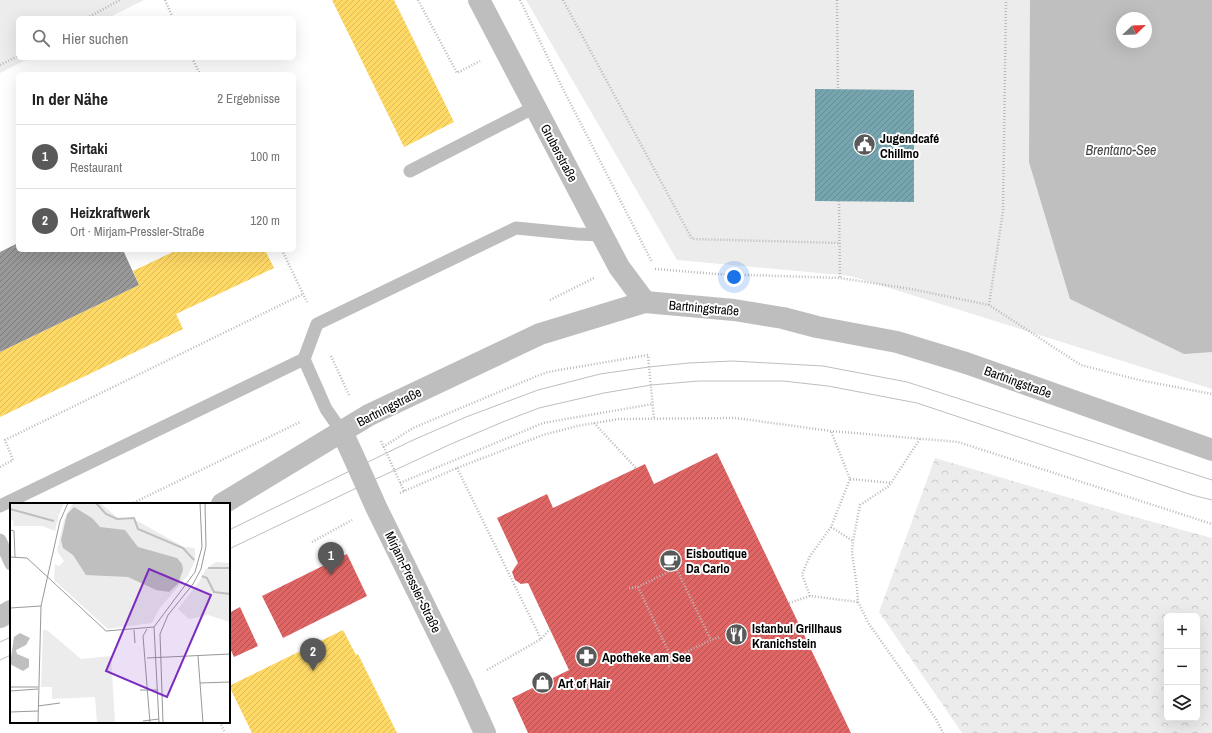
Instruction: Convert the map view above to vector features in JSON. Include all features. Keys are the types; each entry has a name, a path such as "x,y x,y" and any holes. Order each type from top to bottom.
{"street":[{"name":"Gruberstraße","path":"479,0 619,267 645,302"},
{"name":"Bartningstraße","path":"224,503 369,415 540,334 645,302 734,310 783,318 818,327 897,342 966,363 1212,450"},
{"name":"Mirjam-Pressler-Straße","path":"342,432 359,466 365,484 462,682 485,733"},
{"path":"0,617 10,612"}],"lane":[{"path":"410,171 535,107"},
{"path":"0,506 304,359 317,324 516,228 602,235"},
{"path":"304,359 326,409 342,432"},
{"path":"0,540 10,562"}],"path":[{"path":"91,16 120,0"},
{"path":"165,0 172,16"},
{"path":"418,0 457,72 485,58"},
{"path":"520,0 562,87 656,269"},
{"path":"563,0 692,239 840,243"},
{"path":"837,0 838,89"},
{"path":"989,305 1003,211 1006,0"},
{"path":"0,64 16,57"},
{"path":"193,60 199,72"},
{"path":"839,201 840,278"},
{"path":"619,267 717,274 840,278 911,288 989,305 1081,365 1139,380 1212,394"},
{"path":"0,467 13,460 5,440 303,294"},
{"path":"383,446 413,428 548,372 648,355 654,419"},
{"path":"400,483 542,423 653,404"},
{"path":"312,542 404,491 458,468 543,435 619,418 736,418 831,431 958,442 1212,524"},
{"path":"593,423 636,468"},
{"path":"810,596 802,574 810,556 831,527 850,479 831,431"},
{"path":"920,439 889,486 860,505 852,552 858,602 868,624 936,719 943,733"},
{"path":"381,441 404,491"},
{"path":"458,468 541,639"},
{"path":"850,479 891,483"},
{"path":"831,527 853,541"},
{"path":"629,588 638,587 676,568 680,559"},
{"path":"676,568 711,640"},
{"path":"638,587 672,659"},
{"path":"789,603 810,596 858,602"},
{"path":"462,682 496,666 541,639 550,629"},
{"path":"668,669 672,659 720,637"},
{"path":"220,723 225,733"}],"green space":[{"path":"0,0 144,0 112,16 16,16 16,60 26,60 0,73"},
{"path":"526,0 1212,0 1212,389 851,276 677,260"},
{"path":"935,458 1131,516 1212,538 1212,733 962,733 879,612"}],"water":[{"name":"Brentano-See","path":"1030,0 1212,0 1212,352 1184,354 1070,299 1029,162"}],"building: Wohnen":[{"path":"332,0 394,0 454,122 404,147"},
{"path":"173,252 266,252 274,268 176,314 183,329 0,417 0,352 139,285 133,271"},
{"path":"343,630 356,655 358,654 397,733 252,733 230,686"}],"building: Handel":[{"path":"717,453 851,733 528,733 512,698 569,670 528,583 521,584 515,580 512,572 518,563 497,518 547,494 553,508 645,464 654,484"},
{"path":"347,554 367,596 283,638 262,596"},
{"path":"240,607 258,646 234,657 230,648 230,612"}],"building: Öffentlich":[{"name":"Jugendcafé Chillmo","path":"815,89 914,90 914,202 815,201"}],"building: Industrie":[{"path":"16,244 16,252 124,252 139,285 0,352 0,252"}],"tram line":[{"path":"230,530 411,441 466,417 538,390 600,374 689,363 732,361 823,366 907,382 1212,480"},
{"path":"230,549 451,444 539,408 604,393 651,385 699,381 783,381 828,386 917,403 1192,495 1212,500"},
{"path":"0,642 10,637"},
{"path":"0,660 10,655"}],"place":[{"name":"Jugendcafé Chillmo","path":"864,145"},
{"name":"Eisboutique Da Carlo","path":"671,560"},
{"name":"Sirtaki","path":"331,575"},
{"name":"Istanbul Grillhaus Kranichstein","path":"737,635"},
{"name":"Apotheke am See","path":"586,657"},
{"name":"Heizkraftwerk","path":"313,671"},
{"name":"Art of Hair","path":"542,683"}]}
